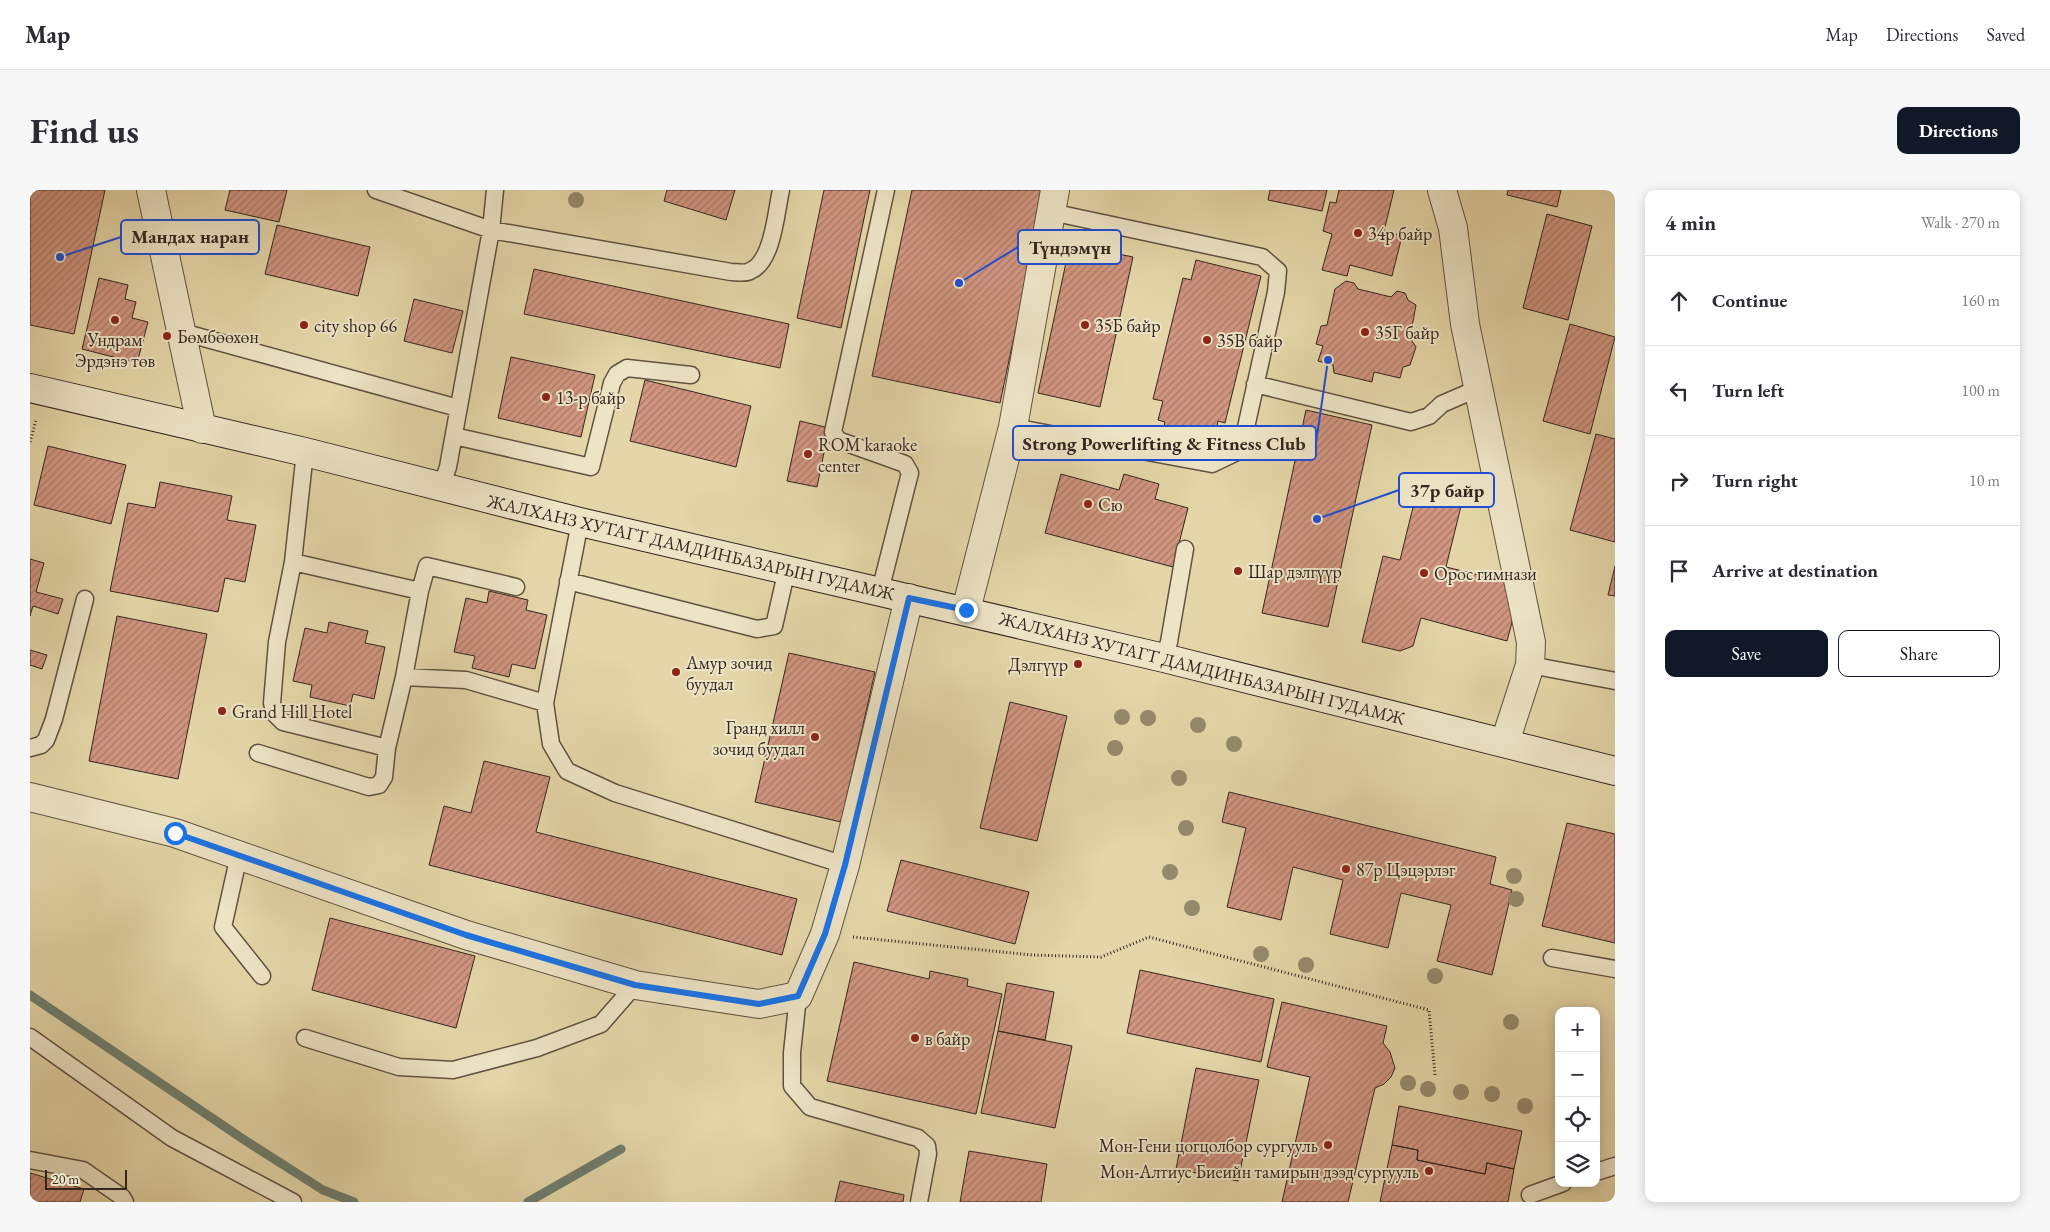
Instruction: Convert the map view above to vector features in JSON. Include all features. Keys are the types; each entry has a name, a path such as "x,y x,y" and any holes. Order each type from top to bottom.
{"street":[{"path":"151,190 202,429"},
{"path":"1442,190 1453,228 1465,324 1532,642 1530,666 1506,742"},
{"path":"966,610 1013,426 1053,201"},
{"name":"ЖАЛХАНЗ ХУТАГТ ДАМДИНБАЗАРЫН ГУДАМЖ","path":"30,388 305,452 580,522 966,610 1506,742 1615,771"},
{"path":"30,797 175,833 466,935 635,985 759,1004 798,996 825,934 845,865 909,598"}],"lane":[{"path":"376,190 491,230 731,272 749,272 761,264 767,254 781,190"},
{"path":"441,488 448,467 454,436 491,230 495,190"},
{"path":"880,591 910,473 905,464 838,440 833,432 886,190"},
{"path":"1013,426 1212,464 1235,453 1243,441 1276,292 1278,271 1262,257 1053,201"},
{"path":"182,332 458,408"},
{"path":"454,436 591,467 612,383 617,374 627,368 691,376"},
{"path":"1255,384 1411,422 1428,416 1442,404 1479,388"},
{"path":"305,452 292,562 277,642 272,704 275,714 283,722 387,748"},
{"path":"580,522 545,703 551,744 567,770 616,792 845,865"},
{"path":"1164,658 1169,642 1184,549"},
{"path":"292,562 420,591"},
{"path":"258,753 369,787 379,785 384,777 387,748 427,566 516,587"},
{"path":"568,581 757,629 767,629 774,626 787,570"},
{"path":"30,748 41,745 46,740 54,719 85,599"},
{"path":"1530,666 1615,681"},
{"path":"404,677 466,680 545,703"},
{"path":"239,855 223,928 262,976"},
{"path":"1552,958 1615,969"},
{"path":"305,1038 399,1067 453,1070 537,1048 602,1024 635,985"},
{"path":"798,996 792,1053 792,1086 810,1107 918,1138 923,1142 927,1146 928,1154 919,1202"},
{"path":"30,1037 172,1138 293,1202"},
{"path":"30,1160 83,1170 122,1197 125,1202"},
{"path":"1600,1171 1615,1166"},
{"path":"1530,1195 1555,1186"}],"path":[{"path":"30,442 36,420"},
{"path":"825,934 1032,956 1100,957 1149,937 1429,1010 1435,1075"}],"building":[{"path":"30,190 105,190 74,334 30,325"},
{"path":"230,190 287,190 279,222 225,210"},
{"path":"667,190 735,190 726,220 664,201"},
{"path":"824,190 870,190 841,328 797,318"},
{"path":"912,190 1045,190 1000,403 872,376"},
{"path":"1270,190 1327,190 1322,211 1268,200"},
{"name":"34р байр","path":"1339,190 1394,190 1384,231 1402,236 1392,276 1350,265 1347,276 1322,270 1332,234 1323,231 1330,202 1336,203"},
{"path":"1508,190 1561,190 1557,207 1507,195"},
{"path":"1547,214 1592,226 1568,320 1523,308"},
{"path":"277,225 370,247 358,296 265,274"},
{"name":"35Б байр","path":"1070,244 1133,257 1100,407 1038,393"},
{"name":"35В байр","path":"1196,260 1261,276 1225,423 1218,421 1216,431 1204,428 1202,435 1164,426 1165,422 1158,420 1163,401 1153,399 1183,278 1191,280"},
{"path":"534,269 789,324 780,368 524,314"},
{"name":"Ундрам Эрдэнэ төв","path":"99,278 128,285 125,299 136,302 132,318 148,322 137,363 82,349"},
{"name":"35Г байр","path":"1346,281 1354,283 1358,289 1391,297 1397,291 1405,293 1408,300 1416,305 1410,338 1416,347 1410,365 1403,367 1400,378 1374,372 1372,382 1334,373 1333,365 1318,361 1323,346 1316,344 1321,326 1327,325 1335,289"},
{"path":"414,299 463,311 452,353 404,341"},
{"path":"1570,324 1615,337 1590,434 1543,421"},
{"name":"13-р байр","path":"511,357 595,375 581,437 498,418"},
{"path":"645,380 751,406 736,467 630,441"},
{"path":"1306,410 1372,425 1328,627 1262,613"},
{"name":"ROM karaoke center","path":"800,421 829,428 817,487 787,481"},
{"path":"1596,434 1615,439 1615,542 1570,530"},
{"path":"48,446 126,465 111,524 34,505"},
{"path":"1061,474 1119,490 1124,474 1159,484 1155,499 1188,508 1173,567 1045,533"},
{"path":"160,482 232,496 227,520 256,525 245,582 225,578 218,612 110,591 128,503 155,508"},
{"name":"Орос гимнази","path":"1419,483 1464,494 1446,567 1512,583 1518,600 1507,641 1421,618 1413,646 1400,651 1362,642 1383,556 1400,560"},
{"path":"30,559 44,563 36,592 63,599 58,614 33,606 30,616"},
{"path":"1615,566 1615,596 1608,595"},
{"path":"489,591 528,600 526,610 547,615 535,669 512,664 509,677 472,668 475,656 454,652 466,598 487,603"},
{"path":"117,616 207,634 178,779 89,761"},
{"path":"329,622 368,631 365,643 385,647 374,699 353,694 350,706 310,697 312,685 293,681 305,628 327,633"},
{"path":"30,650 47,655 42,669 30,665"},
{"name":"Гранд хилл зочид буудал","path":"789,653 875,672 841,822 755,802"},
{"path":"1010,702 1067,716 1037,841 980,828"},
{"path":"484,761 550,777 536,832 797,899 782,955 429,865 444,806 471,813"},
{"path":"1229,792 1496,857 1490,884 1512,890 1492,975 1437,961 1451,905 1401,893 1388,948 1330,934 1343,880 1293,867 1281,920 1227,907 1246,828 1222,822"},
{"path":"1567,823 1615,834 1615,943 1542,926"},
{"path":"901,860 1029,892 1015,944 887,911"},
{"path":"330,918 475,956 456,1028 312,990"},
{"name":"в байр","path":"854,962 929,979 930,971 968,979 967,986 1002,994 976,1114 827,1081"},
{"path":"1140,970 1274,999 1261,1062 1127,1033"},
{"path":"1007,983 1054,992 1045,1040 998,1031"},
{"name":"Мон-Гени цогцолбор сургууль","path":"1282,1002 1387,1026 1383,1043 1390,1052 1395,1068 1391,1077 1384,1084 1375,1088 1348,1202 1282,1202 1310,1077 1267,1067"},
{"path":"998,1031 1072,1046 1055,1128 981,1113"},
{"path":"1196,1068 1259,1080 1238,1181 1176,1169"},
{"path":"1399,1106 1522,1131 1514,1169 1487,1163 1485,1174 1417,1160 1418,1150 1392,1145"},
{"name":"Мон-Алтиус Биеийн тамирын дээд сургууль","path":"1392,1145 1418,1150 1417,1160 1485,1174 1487,1163 1514,1169 1508,1202 1380,1202"},
{"path":"969,1151 1047,1164 1041,1202 960,1202"},
{"path":"30,1173 84,1189 80,1202 30,1202"},
{"path":"840,1181 904,1195 903,1202 835,1202"}],"waterway":[{"path":"30,995 246,1141 323,1190 354,1202"},
{"path":"528,1202 621,1149"}],"place":[{"name":"34р байр","path":"1358,233"},
{"name":"Мандах наран","path":"60,257"},
{"name":"Түндэмүн","path":"959,283"},
{"name":"Ундрам Эрдэнэ төв","path":"115,320"},
{"name":"city shop 66","path":"304,325"},
{"name":"35Б байр","path":"1085,325"},
{"name":"35Г байр","path":"1365,332"},
{"name":"Бөмбөөхөн","path":"167,336"},
{"name":"35В байр","path":"1207,340"},
{"name":"Strong Powerlifting & Fitness Club","path":"1328,360"},
{"name":"13-р байр","path":"546,397"},
{"name":"ROM karaoke center","path":"808,454"},
{"name":"Сю","path":"1088,504"},
{"name":"37р байр","path":"1317,519"},
{"name":"Шар дэлгүүр","path":"1238,571"},
{"name":"Орос гимнази","path":"1424,573"},
{"name":"Дэлгүүр","path":"1078,664"},
{"name":"Амур зочид буудал","path":"676,672"},
{"name":"Grand Hill Hotel","path":"222,711"},
{"name":"Гранд хилл зочид буудал","path":"815,737"},
{"name":"87р Цэцэрлэг","path":"1346,869"},
{"name":"в байр","path":"915,1038"},
{"name":"Мон-Гени цогцолбор сургууль","path":"1328,1145"},
{"name":"Мон-Алтиус Биеийн тамирын дээд сургууль","path":"1429,1171"}],"route":[{"path":"175,833 466,935 635,985 759,1004 798,996 825,934 845,865 909,598 966,610"}]}
